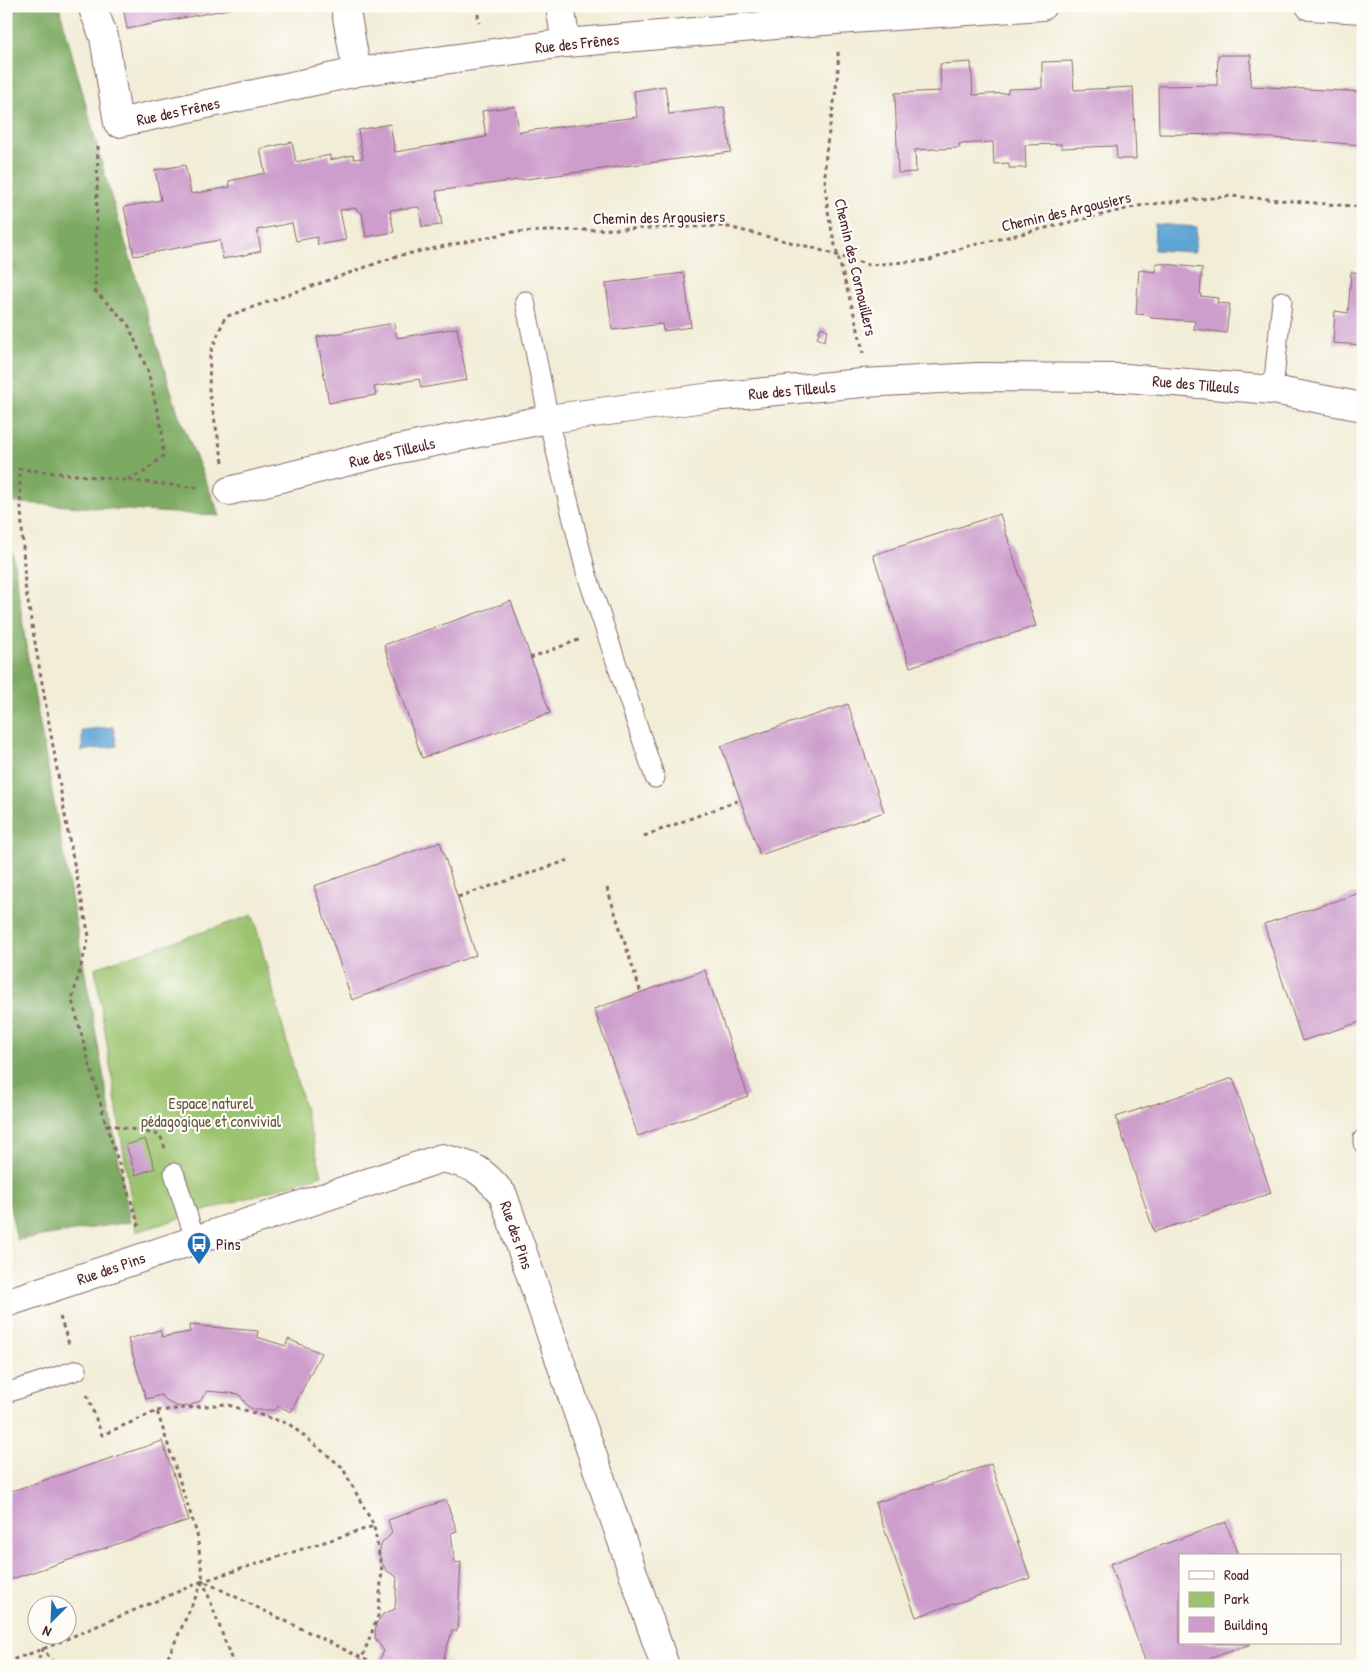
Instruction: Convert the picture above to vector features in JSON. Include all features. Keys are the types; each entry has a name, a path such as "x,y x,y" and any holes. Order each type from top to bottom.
{"street":[{"path":"92,6 104,37 108,132"},
{"path":"345,6 357,72"},
{"path":"560,6 566,43"},
{"name":"Rue des Frênes","path":"108,132 357,72 566,43 836,20 1042,6"},
{"path":"1310,6 1363,8"},
{"name":"Rue des Tilleuls","path":"229,491 394,450 548,419 712,397 862,383 979,377 1126,378 1273,390 1363,407"},
{"name":"Rue des Pins","path":"6,1303 442,1158 464,1163 486,1174 503,1195 665,1666"}],"lane":[{"path":"525,301 548,419 586,572 654,778"},
{"path":"1273,390 1282,301"},
{"path":"174,1173 196,1239"},
{"path":"6,1393 77,1370"}],"path":[{"name":"Chemin des Cornouillers","path":"836,20 839,69 830,119 825,173 828,215 856,314 864,362 862,383"},
{"path":"108,132 95,291 128,324 148,372 162,430 163,456 144,472 124,480"},
{"name":"Chemin des Argousiers","path":"229,491 209,392 210,354 225,317 397,256 514,232 724,226 838,255 869,265 930,260 965,248 1143,205 1230,196 1363,207"},
{"path":"149,1255 106,1124 72,1000 89,936 68,834 25,585 19,469 229,491"},
{"path":"530,658 606,630"},
{"path":"644,836 740,800"},
{"path":"458,898 569,860"},
{"path":"607,888 641,992"},
{"path":"106,1124 160,1134 174,1173"},
{"path":"51,1288 77,1370 102,1434 157,1411 225,1404 289,1424 342,1467 374,1526 382,1571 378,1616 362,1658 357,1666"},
{"path":"157,1411 197,1534 203,1581 234,1666"},
{"path":"6,1662 43,1649 203,1581 374,1526"},
{"path":"203,1581 376,1665"},
{"path":"164,1666 203,1581"},
{"path":"35,1666 43,1649"},
{"path":"43,1649 56,1666"}],"green space":[{"path":"6,6 59,6 110,193 178,413 220,516 6,502"},
{"path":"6,505 27,653 130,1222 17,1240 6,1191"},
{"name":"Espace naturel pédagogique et convivial","path":"253,915 322,1175 136,1232 95,968"}],"water":[{"path":"1155,224 1197,227 1195,252 1154,250"},
{"path":"113,727 117,746 82,751 82,730"}],"building":[{"path":"123,6 239,6 239,7 127,29"},
{"path":"1218,55 1251,55 1250,86 1363,92 1363,145 1233,135 1159,134 1158,86 1217,85"},
{"path":"1072,61 1074,90 1133,87 1136,159 1117,159 1116,146 1061,148 1061,144 1025,145 1026,168 1009,168 1009,163 994,164 993,142 959,144 959,148 915,150 916,172 898,173 895,93 941,91 940,64 971,62 973,95 1008,93 1008,89 1042,88 1042,62"},
{"path":"665,86 669,114 724,107 731,152 436,191 442,225 422,227 419,207 390,210 394,232 366,237 362,213 355,208 340,210 346,240 318,245 317,237 296,241 292,223 257,230 261,251 244,255 223,259 220,240 134,256 124,207 161,200 155,170 185,165 191,194 230,187 229,181 265,173 260,149 292,142 296,162 330,155 330,160 353,155 354,159 363,158 358,130 390,124 395,152 486,137 482,111 515,106 519,132 637,117 634,91"},
{"path":"1156,263 1202,268 1200,296 1218,298 1217,303 1230,304 1226,333 1194,329 1195,321 1151,318 1149,315 1136,314 1139,270 1156,272"},
{"path":"1351,272 1363,273 1363,345 1333,343 1335,311 1348,313"},
{"path":"684,273 691,327 663,331 662,324 612,330 606,283"},
{"path":"394,323 397,338 457,328 467,380 421,388 419,379 374,387 376,395 329,403 317,337"},
{"path":"821,327 828,330 824,341 817,338"},
{"path":"1000,514 1036,626 910,667 873,555"},
{"path":"511,601 550,713 422,758 384,645"},
{"path":"848,704 884,812 760,855 721,746"},
{"path":"440,842 476,955 352,1000 314,886"},
{"path":"1363,892 1363,1021 1302,1041 1264,924"},
{"path":"705,970 748,1096 638,1136 594,1009"},
{"path":"1233,1078 1271,1193 1154,1232 1116,1117"},
{"path":"145,1139 155,1168 136,1175 126,1145"},
{"path":"189,1325 258,1331 257,1337 286,1346 288,1339 321,1353 291,1412 279,1406 274,1410 255,1410 247,1406 239,1394 207,1391 200,1401 189,1406 179,1407 169,1403 161,1395 146,1399 128,1339 160,1330 162,1337 190,1332"},
{"path":"162,1441 189,1520 6,1581 6,1493"},
{"path":"991,1464 1030,1578 916,1617 875,1503"},
{"path":"446,1500 457,1531 451,1533 455,1563 461,1562 457,1631 452,1631 443,1661 450,1662 449,1666 376,1666 384,1651 375,1638 376,1624 383,1614 395,1609 397,1577 387,1571 381,1562 379,1552 382,1543 392,1533 388,1520"},
{"path":"1226,1522 1237,1554 1179,1554 1179,1644 1251,1644 1188,1666 1147,1666 1110,1564"}],"place":[{"name":"Pins","path":"199,1265"}]}
